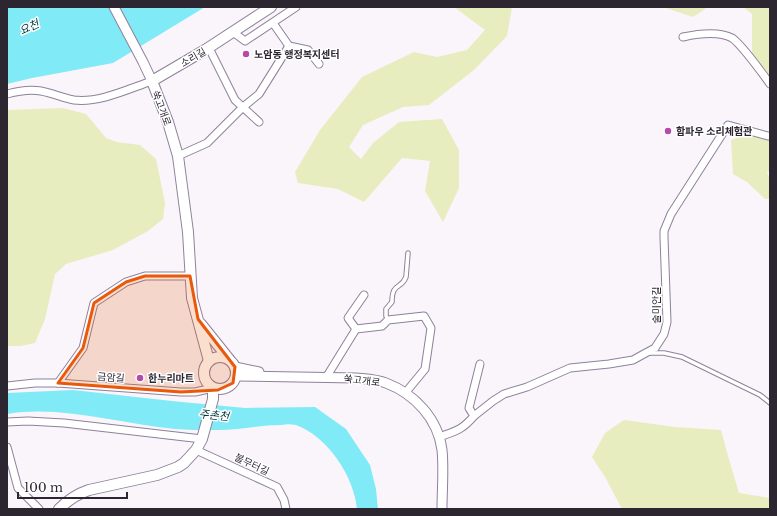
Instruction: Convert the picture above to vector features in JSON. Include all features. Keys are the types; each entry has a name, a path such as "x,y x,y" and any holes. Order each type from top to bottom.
{"main road":[{"name":"소리길","path":"152,81 209,48 271,7"},
{"name":"쑥고개로","path":"152,81 168,122 178,156 188,232 192,298 209,361"},
{"path":"198,319 233,368 233,383 229,387 218,390 208,385 203,375 209,361 219,357 233,368"},
{"path":"58,509 69,499 80,493 157,475 178,467 196,450 203,437 213,399 213,388"}],"street":[{"name":"쑥고개로","path":"114,7 152,81"},
{"path":"233,32 245,41 296,7"},
{"path":"273,23 289,46 308,50 319,64"},
{"path":"683,36 707,33 731,38 740,46 770,84"},
{"path":"178,156 207,143 243,107 259,94 289,46"},
{"path":"209,48 235,100 259,122"},
{"path":"7,94 23,91 40,91 73,100 88,100 152,81"},
{"name":"술미안길","path":"439,437 457,431 466,426 474,416 492,401 504,394 527,387 570,368 633,360 655,348 666,328 668,316 664,231 671,214 728,125 770,136"},
{"path":"58,383 83,348 94,303 126,282 145,276 190,276"},
{"path":"356,329 348,318 364,295"},
{"path":"356,329 382,326 388,320 424,316 431,328 425,369 406,392"},
{"path":"327,376 356,329"},
{"path":"474,416 469,408 480,364"},
{"name":"쑥고개로","path":"233,368 282,376 327,376 374,380 386,383 406,392 420,405 434,423 439,437 442,452 442,509"},
{"name":"금암길","path":"7,386 35,383 58,383 181,392 195,392 213,388"},
{"path":"7,422 28,421 64,423 203,437"},
{"path":"7,447 18,488 39,509"},
{"name":"불무터길","path":"196,450 277,487 284,500 286,509"}],"lane":[{"path":"388,320 386,316 386,309 392,302 392,292 405,281 408,253"},
{"path":"646,353 664,353 682,357 760,395 770,403"}],"highlighted area":[{"path":"145,276 190,276 198,319 235,367 233,383 218,390 181,392 58,383 83,348 94,303 126,282"}],"green space":[{"path":"454,7 512,7 507,36 474,70 429,105 403,107 363,125 349,147 361,159 373,143 399,122 442,119 459,150 459,188 443,222 425,191 430,161 402,158 364,202 338,189 298,183 295,172 320,130 362,77 414,52 437,57 467,50 485,30"},
{"path":"663,7 708,7 693,17"},
{"path":"743,7 770,7 770,78 752,55 752,14"},
{"path":"63,108 86,114 106,138 117,142 140,145 156,159 165,203 163,219 148,231 113,250 66,264 55,274 45,319 35,343 20,346 7,346 7,110"},
{"path":"753,133 770,138 770,171 767,172 770,180 770,199 765,199 747,182 733,174 731,140"},
{"path":"624,420 675,427 721,430 739,493 770,498 770,509 622,509 605,477 592,457 605,433"}],"water":[{"name":"요천","path":"7,7 205,7 113,63 7,84"},
{"name":"주촌천","path":"73,390 245,408 315,407 346,429 370,465 376,489 378,509 357,509 351,484 337,459 318,438 307,430 296,425 287,424 221,430 189,430 154,427 70,413 28,412 7,414 7,393"}],"place":[{"name":"노암동 행정복지센터","path":"246,54"},
{"name":"함파우 소리체험관","path":"668,131"},
{"name":"한누리마트","path":"140,378"}]}
